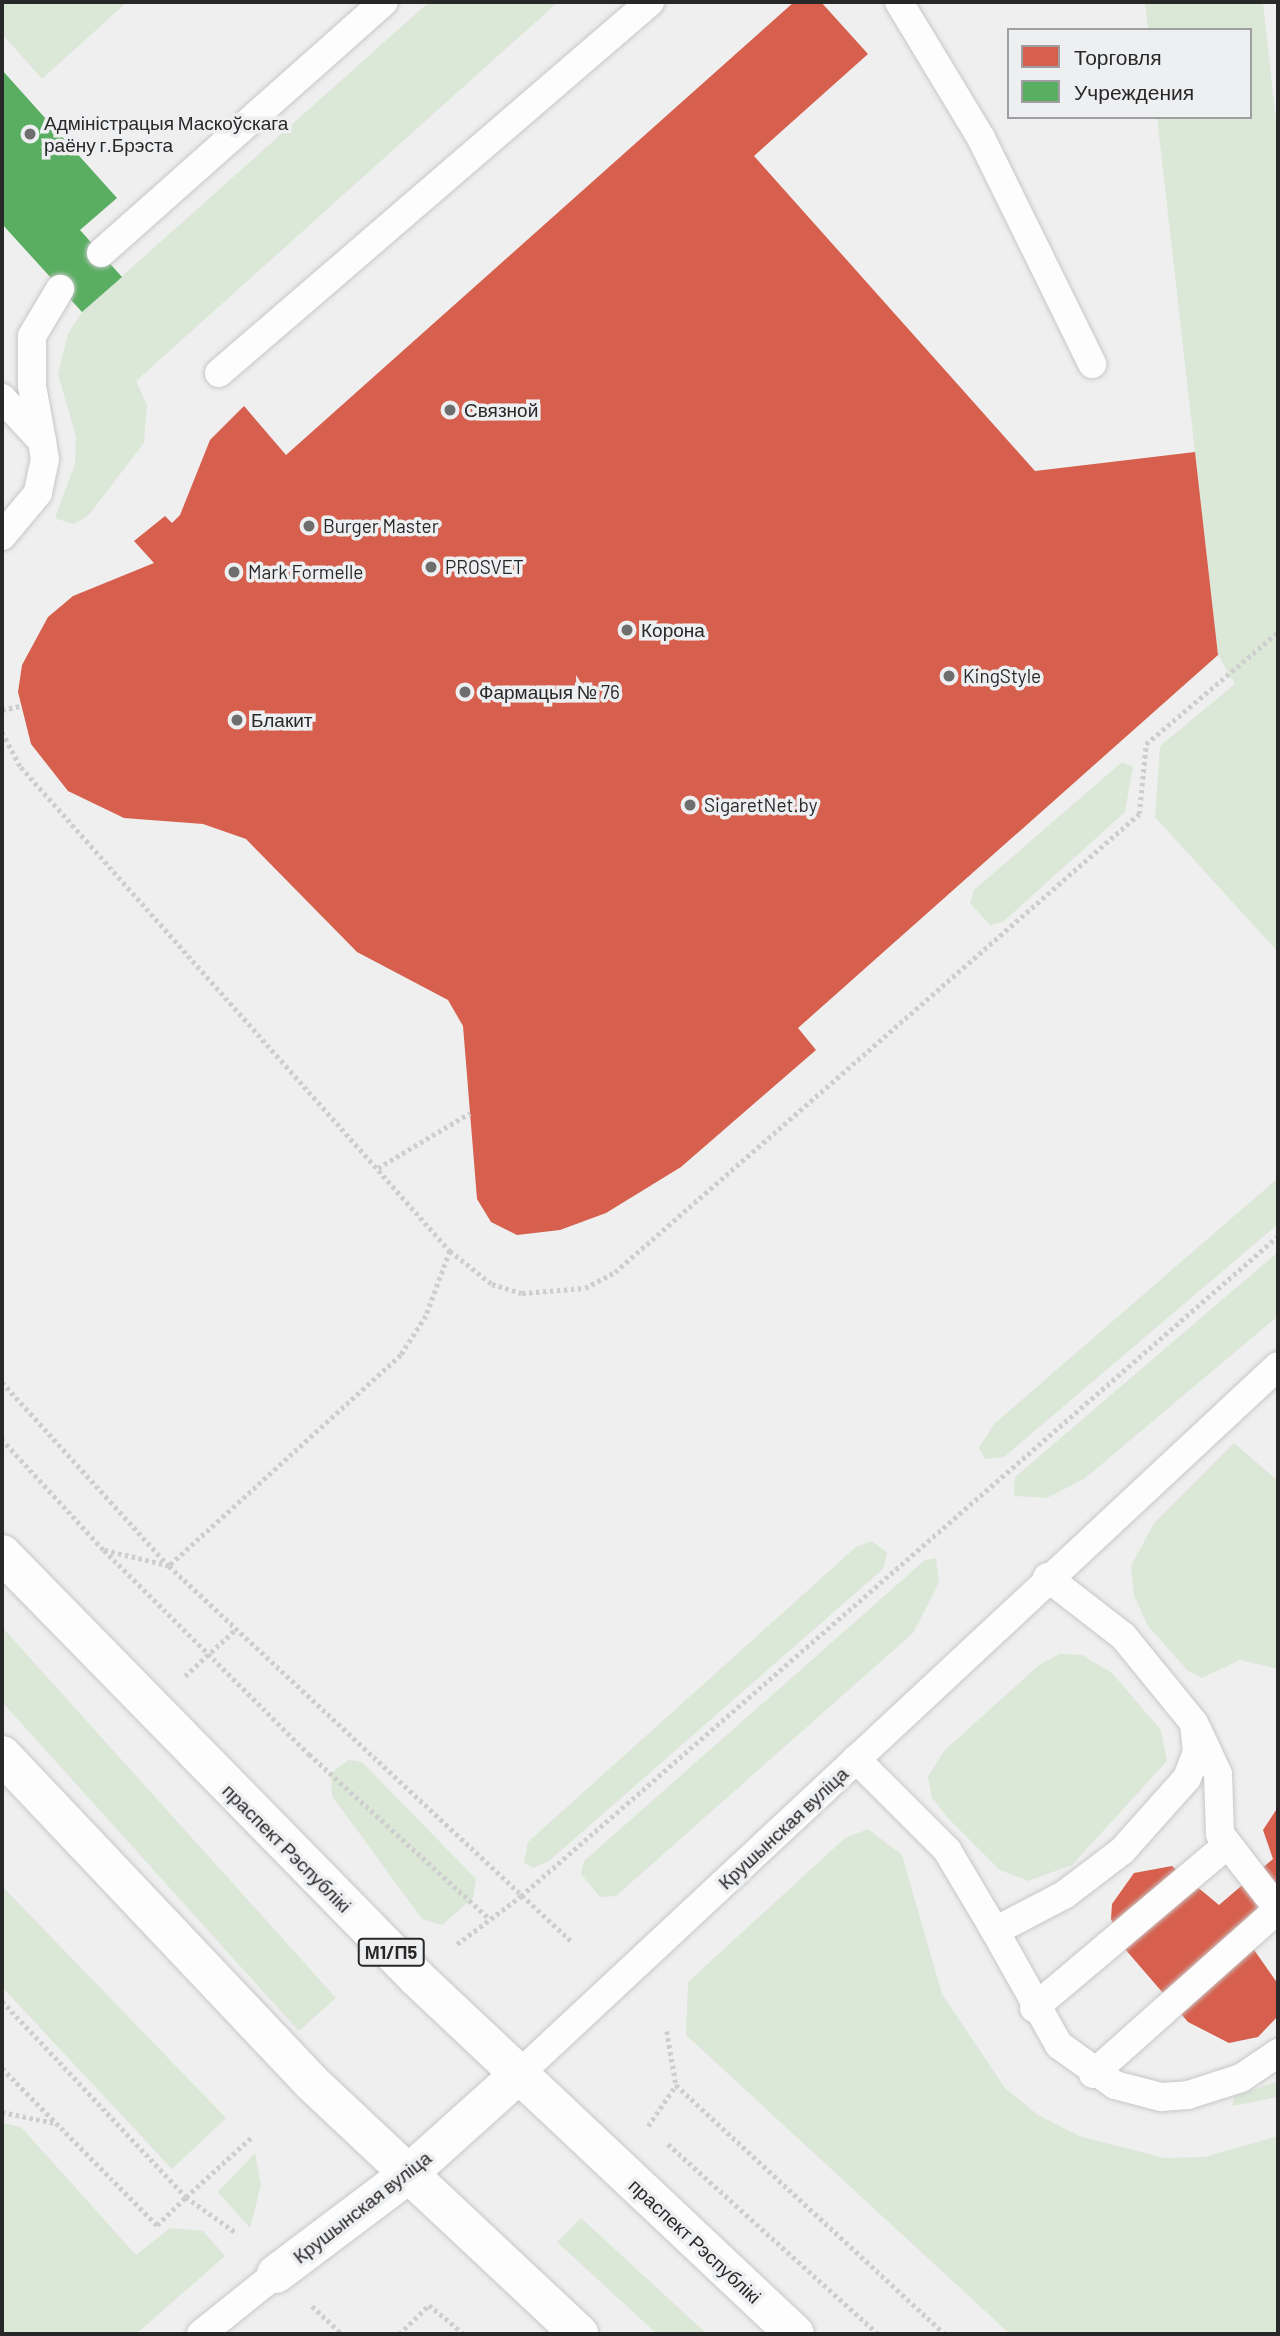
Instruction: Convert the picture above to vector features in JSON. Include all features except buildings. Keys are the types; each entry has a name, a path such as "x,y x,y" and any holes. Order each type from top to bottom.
{"main road":[{"name":"праспект Рэспублікі","path":"2,1554 148,1708 518,2075 795,2334"},
{"path":"2,1755 406,2176 579,2334"},
{"name":"Крушынская вуліца","path":"276,2274 406,2176 518,2075"}],"lane":[{"path":"101,253 384,2"},
{"path":"219,373 650,2"},
{"path":"899,2 975,128 1092,364"},
{"path":"2,536 38,493 42,442 32,386 32,336 60,289"},
{"path":"2,398 42,442"},
{"name":"Крушынская вуліца","path":"518,2075 1047,1577 1278,1366"},
{"path":"1047,1577 1123,1636 1194,1723 1218,1774 1217,1819 1227,1845 1278,1909 1093,2074"},
{"path":"995,1931 1064,1895 1122,1851 1187,1778 1197,1752 1194,1723"},
{"path":"856,1759 947,1850 995,1931 1034,2008 1059,2045 1093,2074 1138,2094 1188,2095 1241,2078 1278,2053"},
{"path":"1034,2008 1227,1845"},
{"path":"201,2334 276,2274"}],"path":[{"path":"2,732 21,767 450,1251 492,1284 522,1293 586,1288 615,1272 1139,814 1146,744 1278,632"},
{"path":"2,710 20,706"},
{"path":"377,1168 470,1113"},
{"path":"457,1944 521,1896 1278,1236"},
{"path":"169,1566 401,1355 426,1316 450,1251"},
{"path":"2,1382 169,1566 572,1942"},
{"path":"2,1440 103,1550 309,1754 490,1919"},
{"path":"103,1550 169,1566"},
{"path":"148,1708 236,1629"},
{"path":"2,2001 186,2197 235,2232"},
{"path":"667,2031 676,2085 945,2334"},
{"path":"2,2068 157,2225 253,2136"},
{"path":"676,2085 646,2125 878,2334"},
{"path":"2,2112 55,2123"},
{"path":"310,2304 342,2334"},
{"path":"399,2334 429,2305 464,2334"}],"green space":[{"path":"2,2 127,2 42,79 2,34"},
{"path":"429,2 558,2 136,381 147,405 144,443 88,516 73,524 55,518 75,464 76,437 58,374 68,334 82,312"},
{"path":"1145,2 1263,2 1278,140 1278,952 1155,817 1160,746 1235,684 1218,655 1157,119 1252,119 1252,28 1148,28"},
{"path":"1122,762 1133,767 1125,812 1003,922 990,925 970,903 974,890"},
{"path":"1278,1178 1278,1224 1004,1457 985,1459 979,1448 994,1424"},
{"path":"1278,1252 1278,1316 1084,1479 1047,1498 1014,1496 1015,1477"},
{"path":"1234,1443 1278,1481 1278,1669 1240,1660 1202,1678 1188,1671 1148,1626 1134,1595 1131,1566 1154,1523"},
{"path":"872,1541 887,1553 883,1569 549,1861 533,1868 524,1863 528,1842 856,1547"},
{"path":"936,1558 939,1583 913,1633 616,1896 600,1897 581,1874 584,1861 925,1560"},
{"path":"2,1627 336,1998 299,2031 2,1702"},
{"path":"1060,1654 1082,1655 1112,1673 1161,1730 1167,1761 1072,1865 1028,1881 1000,1870 948,1818 932,1798 928,1776 944,1751 1039,1665"},
{"path":"349,1760 362,1762 476,1879 473,1898 442,1925 422,1919 332,1796 331,1773"},
{"path":"868,1829 902,1855 942,1994 1005,2088 1038,2115 1079,2136 1164,2158 1205,2157 1278,2136 1278,2334 1010,2334 686,2035 688,1982 845,1838"},
{"path":"2,1886 226,2118 172,2169 2,1987"},
{"path":"1278,2081 1278,2097 1232,2106 1235,2096"},
{"path":"2,2123 21,2127 136,2255 170,2228 203,2231 225,2256 136,2334 2,2334"},
{"path":"255,2153 261,2185 250,2228 218,2192"},
{"path":"581,2218 707,2334 657,2334 557,2242"}],"place":[{"name":"Адміністрацыя Маскоўскага раёну г.Брэста","path":"30,134"},
{"name":"Связной","path":"450,410"},
{"name":"Burger Master","path":"309,526"},
{"name":"PROSVET","path":"431,567"},
{"name":"Mark Formelle","path":"234,572"},
{"name":"Корона","path":"627,630"},
{"name":"KingStyle","path":"949,676"},
{"name":"Фармацыя № 76","path":"465,692"},
{"name":"Блакит","path":"237,720"},
{"name":"SigaretNet.by","path":"690,805"}]}
